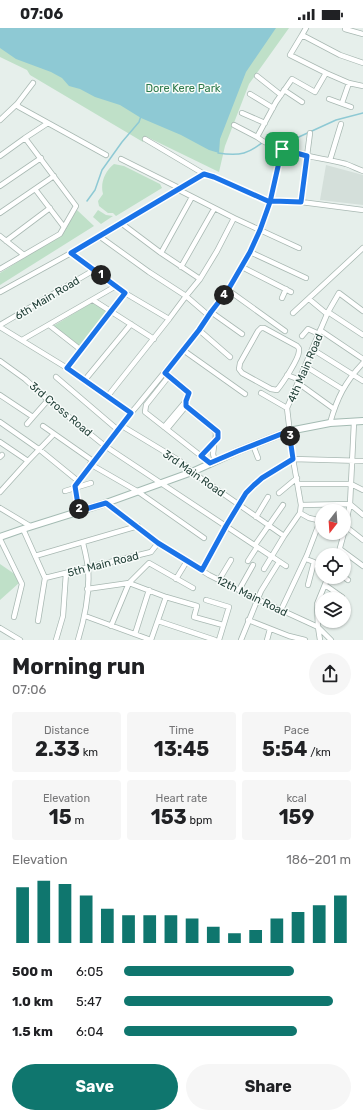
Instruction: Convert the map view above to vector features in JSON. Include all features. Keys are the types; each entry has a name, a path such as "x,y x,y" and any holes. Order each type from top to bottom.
{"main road":[{"path":"0,538 30,526 106,503 192,472 252,445 289,431 330,422 363,421"}],"street":[{"path":"306,28 290,55 349,83 363,86"},
{"path":"345,28 363,34"},
{"path":"302,35 340,55 363,63"},
{"path":"257,137 273,108 292,79 315,92 326,73"},
{"path":"257,76 302,102"},
{"path":"0,120 17,104 33,83"},
{"path":"342,103 349,83"},
{"path":"250,94 273,108"},
{"path":"329,99 352,107"},
{"path":"17,104 19,107 106,155"},
{"path":"242,113 265,124"},
{"path":"0,156 48,123"},
{"path":"330,160 341,124"},
{"path":"234,125 264,142 282,149 347,164 363,171"},
{"path":"301,202 310,133"},
{"path":"1,267 60,234 76,206 25,138"},
{"path":"145,139 204,174 270,202 301,202 363,210"},
{"path":"79,511 75,486 78,481 131,413 184,350 199,330 209,313 228,290 242,267 260,230 270,202 282,149"},
{"path":"0,186 41,158"},
{"path":"121,158 214,209 299,248"},
{"path":"0,292 71,253 204,174"},
{"path":"0,213 54,176"},
{"path":"35,189 64,226"},
{"path":"161,253 192,197"},
{"path":"6,241 50,208"},
{"path":"181,267 214,209"},
{"path":"107,397 200,279 217,251 234,218"},
{"path":"121,223 161,253 200,279"},
{"path":"0,236 24,255"},
{"path":"99,236 149,272 242,334"},
{"path":"293,312 309,299 363,248"},
{"path":"250,252 306,278"},
{"path":"71,253 125,293 169,319"},
{"path":"242,267 289,290 282,298"},
{"name":"6th Main Road","path":"0,326 94,270"},
{"path":"22,340 116,286"},
{"path":"228,290 285,331"},
{"path":"67,368 125,293"},
{"name":"4th Main Road","path":"264,569 300,513 301,504 289,431 288,408 319,332 339,293 363,311"},
{"path":"309,299 363,336"},
{"path":"93,300 154,339"},
{"path":"84,381 131,324"},
{"path":"48,325 81,350"},
{"path":"0,326 67,368 131,413"},
{"path":"264,328 298,348 299,354 287,375 278,388 274,390 242,373 238,369 259,329 264,328"},
{"path":"302,336 308,328 319,332 363,359"},
{"path":"199,330 230,357"},
{"path":"312,349 363,381"},
{"path":"184,350 245,394"},
{"name":"3rd Cross Road","path":"0,361 25,379 48,400 105,446 162,483"},
{"path":"330,422 342,389 352,374 363,363"},
{"path":"305,366 342,389"},
{"path":"292,368 303,372"},
{"path":"165,373 189,393 186,403 166,428"},
{"path":"287,375 299,381 334,409"},
{"name":"3rd Main Road","path":"56,376 120,428 180,462 284,536"},
{"path":"169,376 146,405 146,412 201,456 213,462 214,446"},
{"path":"261,393 288,408"},
{"path":"0,395 33,417"},
{"path":"27,424 48,400"},
{"path":"186,403 218,432 218,438 201,456"},
{"path":"0,422 40,450 78,481"},
{"path":"350,504 354,422"},
{"path":"43,426 92,463 137,491 204,538"},
{"path":"0,492 54,434"},
{"path":"0,442 28,461"},
{"path":"252,445 258,458"},
{"path":"202,570 226,526 254,485 293,459 363,461"},
{"path":"278,492 297,478"},
{"path":"65,491 91,483"},
{"path":"162,483 286,566"},
{"path":"298,484 351,484 363,490"},
{"path":"256,517 268,497"},
{"name":"12th Main Road","path":"106,503 138,526 158,543 202,570 257,599 315,626"},
{"path":"301,504 315,504"},
{"path":"248,561 268,525 283,505"},
{"path":"351,505 363,515"},
{"path":"0,508 30,526"},
{"path":"300,513 315,520"},
{"path":"35,556 138,526"},
{"path":"23,529 45,578 38,620"},
{"path":"351,530 363,540"},
{"path":"281,610 315,536"},
{"path":"0,538 22,584 14,617"},
{"path":"79,640 85,616 88,568 83,543"},
{"name":"5th Main Road","path":"45,578 151,552 158,543"},
{"path":"351,557 363,566"},
{"path":"306,558 314,562 308,585"},
{"path":"220,580 231,560"},
{"path":"176,578 187,561"},
{"path":"241,640 257,599 279,562"},
{"path":"111,626 129,583 149,563 193,588"},
{"path":"239,590 253,565"},
{"path":"56,640 62,616 66,573"},
{"path":"87,589 129,583 166,597 196,606 194,616 223,625"},
{"path":"322,592 325,585 335,592"},
{"path":"135,634 149,590"},
{"path":"85,616 151,640 166,597"},
{"path":"206,600 229,607 219,640"},
{"path":"158,620 214,640"},
{"path":"248,620 289,638 305,640"},
{"path":"0,628 20,640"},
{"path":"318,628 320,640"},
{"path":"319,628 331,640"},
{"path":"267,640 270,630"}],"shaded area":[{"path":"326,165 363,175 363,205 320,200"}],"green space":[{"name":"Dore Kere Park","path":"0,28 289,28 249,84 225,146 219,172 145,136 143,142 30,75 27,70 0,57"},
{"path":"114,164 124,166 160,184 162,188 116,216 113,213 108,213 99,206 98,201 103,194 102,186 104,178 108,170"},
{"path":"77,210 94,226 0,285 0,273 61,235"},
{"path":"98,210 106,215 113,216 101,224 93,217"},
{"path":"93,302 109,312 79,349 50,328"},
{"path":"0,564 16,575 19,583 0,600"}],"water":[{"name":"Dore Kere Park","path":"0,28 276,28 246,72 220,139 219,153 209,150 181,135 141,118 120,105 95,97 80,89 69,86 62,78 51,72 16,59 0,48"}],"waterway":[{"path":"218,153 244,153 270,138 276,137 290,141 336,120 363,113"},
{"path":"87,201 95,190 102,170 122,142 139,122 141,116"}],"tunnel":[{"path":"212,429 215,433 214,444"}],"route":[{"path":"282,149 270,202 204,174 71,253 125,293 67,368 131,413 90,464 75,486 79,511 106,503 138,526 158,543 202,570 246,493 262,478 293,459 289,431 210,463 201,456 218,438 218,432 186,406 185,403 189,393 165,373 184,350 228,290 250,252 270,202 301,202 307,156 282,149"}]}
